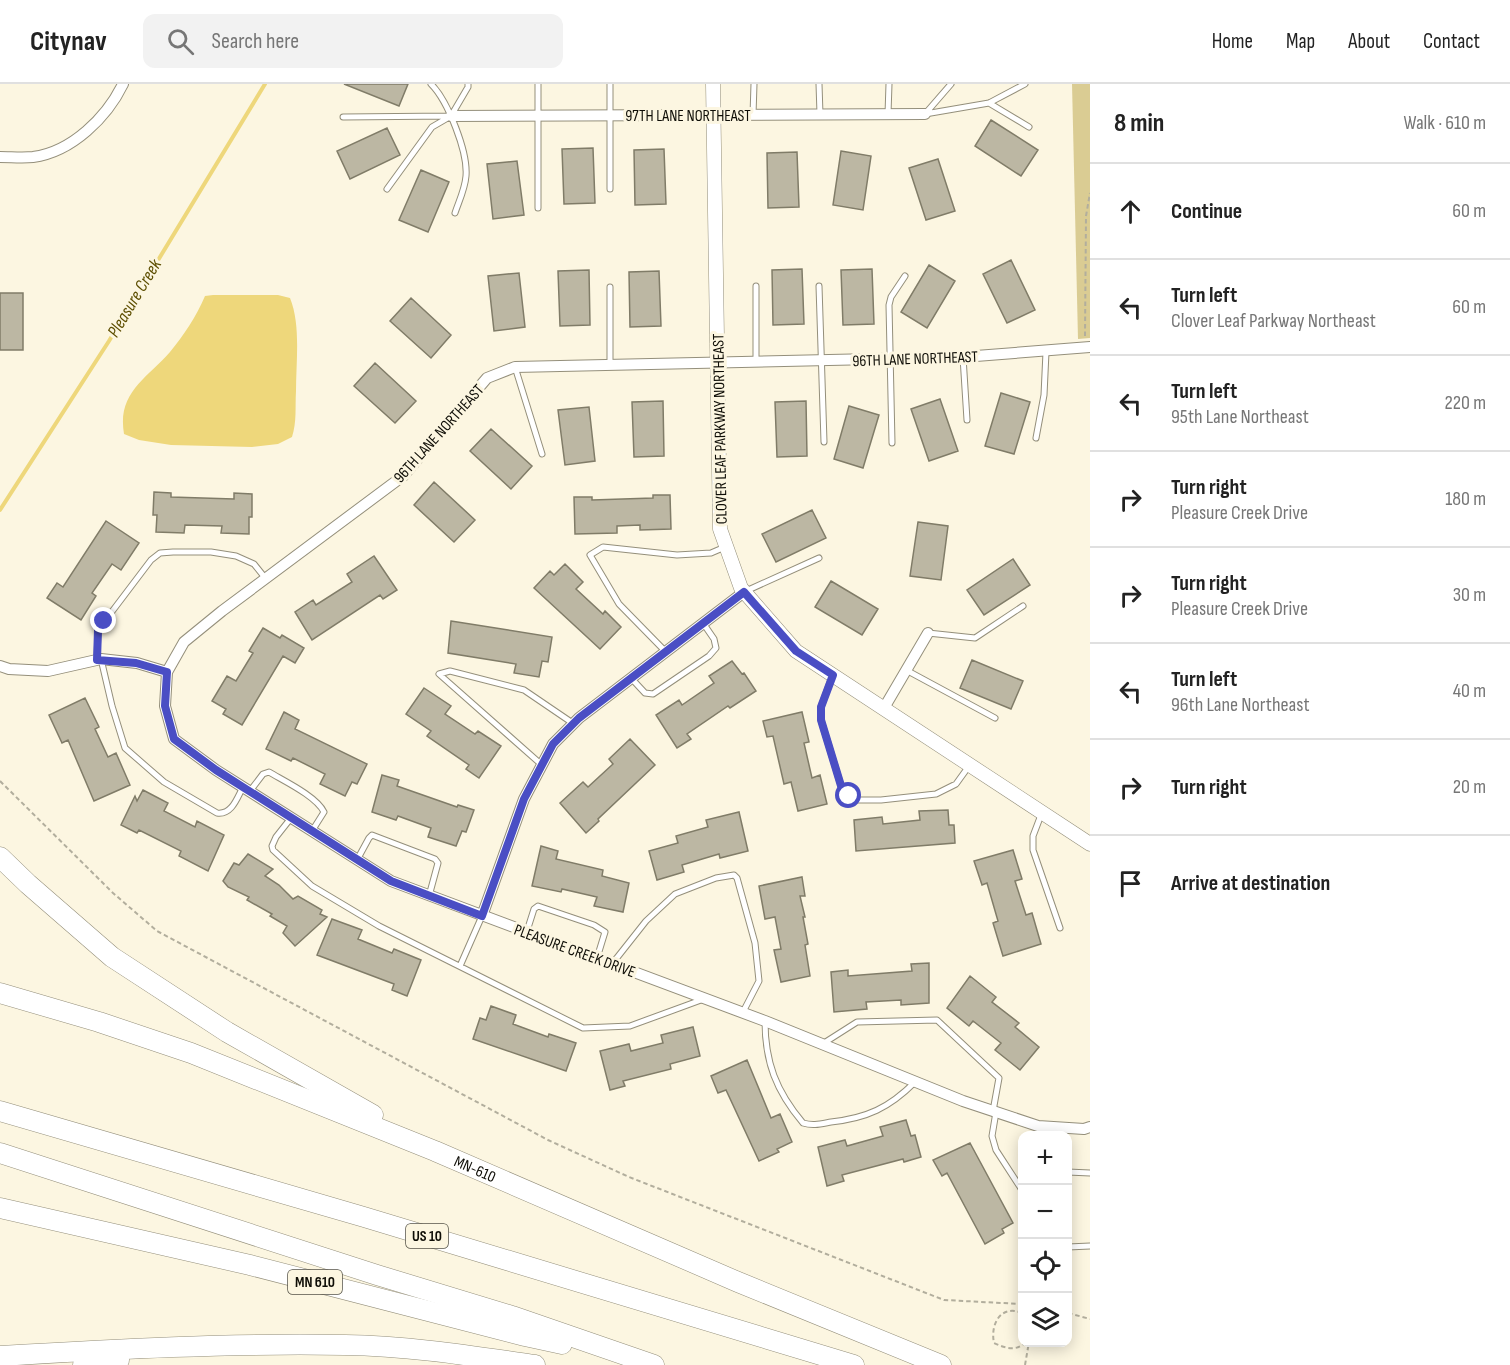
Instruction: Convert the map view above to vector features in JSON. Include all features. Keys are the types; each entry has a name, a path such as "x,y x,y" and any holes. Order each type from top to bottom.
{"highway":[{"path":"0,856 28,884 112,957 227,1032 435,1151"},
{"name":"MN-610","path":"0,993 99,1022 191,1053 435,1151 738,1282 941,1365"},
{"name":"US 10","path":"0,1111 364,1217 854,1365"},
{"path":"0,1153 377,1275 512,1316 654,1365"},
{"name":"MN 610","path":"0,1208 250,1265 525,1336 629,1358"},
{"path":"0,1356 111,1349 347,1345 458,1354 535,1365"},
{"path":"83,1365 205,1347"}],"street":[{"path":"0,158 35,157 66,146 92,126 118,94 123,84"},
{"name":"CLOVER LEAF PARKWAY NORTHEAST","path":"713,84 720,529 741,588 796,651 1090,844"},
{"name":"97TH LANE NORTHEAST","path":"452,116 925,114"},
{"name":"96TH LANE NORTHEAST","path":"167,672 184,642 403,476 487,378 515,366 963,357 1088,347"},
{"path":"482,916 524,799 553,744 631,678 744,592"},
{"path":"884,708 928,633"},
{"path":"0,666 9,669 48,670 99,660 136,663 167,672"},
{"name":"PLEASURE CREEK DRIVE","path":"167,672 165,706 174,739 216,770 391,881 743,1012 994,1112 1061,1131"},
{"name":"PLEASURE CREEK DRIVE","path":"1072,1131 1090,1127"}],"lane":[{"path":"431,84 438,91 452,116 465,159 467,173 465,187 455,213"},
{"path":"387,189 432,127 452,116 468,84"},
{"path":"538,84 538,208"},
{"path":"610,84 610,189"},
{"path":"753,115 754,84"},
{"path":"819,84 820,114"},
{"path":"888,114 889,84"},
{"path":"925,114 951,84"},
{"path":"925,114 989,103 1025,84"},
{"path":"989,103 1029,127"},
{"path":"343,117 452,116"},
{"path":"892,443 891,297 905,276"},
{"path":"756,286 756,361"},
{"path":"819,286 824,442"},
{"path":"610,287 610,364"},
{"path":"1036,438 1044,395 1046,352"},
{"path":"963,357 967,420"},
{"path":"515,366 543,454"},
{"path":"665,651 619,604 590,555 603,547 677,555 711,553 726,546"},
{"path":"266,579 254,564 236,556 211,552 160,553 151,560 98,630 99,660 125,748 164,782 217,813 223,814 229,811 246,789 263,774 269,772 320,805 324,812 312,831"},
{"path":"744,592 819,558"},
{"path":"928,633 975,638 1023,606"},
{"path":"631,678 645,693 653,694 709,656 716,648 714,639 703,622"},
{"path":"542,765 439,674 450,670 524,690 574,724"},
{"path":"906,670 995,718"},
{"path":"833,675 821,707 821,720 842,789 849,796 856,800 880,800 936,794 956,784 969,765"},
{"path":"1042,813 1033,836 1033,850 1060,928"},
{"path":"291,818 276,837 272,846 273,850 312,886 379,926 583,1028 630,1026 706,998"},
{"path":"357,860 372,835 435,859 438,863 429,896"},
{"path":"612,964 646,921 675,894 716,878 734,875 737,878 755,943 759,981 743,1012"},
{"path":"526,932 534,909 538,906 594,925 605,932 597,958"},
{"path":"460,966 482,916"},
{"path":"822,1044 857,1022 937,1020 999,1078 992,1136 996,1150 1020,1185"},
{"path":"765,1021 765,1044 771,1073 803,1123 812,1125 849,1120 880,1110 901,1096 915,1082"},
{"path":"1072,1172 1090,1173"},
{"path":"1072,1247 1090,1246"}],"path":[{"path":"1088,347 1085,228 1090,193"},
{"path":"0,781 113,893 157,931 548,1140 629,1177 944,1300 1018,1304"},
{"path":"1018,1311 1004,1312 996,1319 992,1332 994,1343 1006,1349 1021,1347"},
{"path":"1072,1314 1090,1319"},
{"path":"1025,1365 1027,1347"}],"shaded area":[{"path":"1072,84 1090,84 1090,338 1078,339"},
{"path":"278,295 290,298 296,320 297,344 295,420 292,437 278,444 252,447 171,445 139,440 124,434 123,420 129,397 180,339 205,296"}],"building":[{"path":"344,84 408,84 399,106"},
{"path":"991,120 1038,150 1021,176 975,146"},
{"path":"387,128 400,155 350,179 337,151"},
{"path":"593,148 595,203 564,204 562,149"},
{"path":"664,149 666,204 635,205 634,150"},
{"path":"841,151 871,156 863,210 833,205"},
{"path":"797,152 799,207 768,208 767,153"},
{"path":"938,159 955,211 926,220 909,168"},
{"path":"517,161 524,215 493,219 487,164"},
{"path":"421,170 449,182 428,232 399,220"},
{"path":"1011,260 1035,310 1007,323 983,274"},
{"path":"929,265 955,281 927,328 901,312"},
{"path":"802,269 804,324 773,325 772,270"},
{"path":"872,269 874,324 843,325 841,270"},
{"path":"589,270 590,325 560,326 558,271"},
{"path":"659,271 661,326 630,327 629,272"},
{"path":"519,273 525,327 494,331 488,276"},
{"path":"0,293 23,293 23,350 0,350"},
{"path":"411,298 451,335 431,358 390,321"},
{"path":"375,363 416,401 395,423 354,386"},
{"path":"1001,393 1030,402 1014,454 985,446"},
{"path":"940,399 958,451 929,461 911,409"},
{"path":"663,401 664,456 634,457 632,402"},
{"path":"806,401 807,456 777,457 775,402"},
{"path":"849,406 879,415 863,468 834,459"},
{"path":"589,407 595,461 565,465 558,410"},
{"path":"491,429 532,466 511,489 470,451"},
{"path":"434,482 475,520 454,542 414,505"},
{"path":"154,492 171,493 171,497 234,499 234,493 252,494 249,534 221,533 222,526 185,525 184,533 156,532 157,515 153,515"},
{"path":"653,495 670,495 671,529 640,530 640,525 617,526 617,533 575,534 574,497 592,497 592,500 653,498"},
{"path":"812,510 826,538 776,562 762,534"},
{"path":"106,521 139,543 121,570 112,564 92,593 96,596 81,620 47,598 57,583 63,587"},
{"path":"918,522 948,526 941,580 910,576"},
{"path":"374,556 397,590 383,599 380,595 312,640 295,612 313,600 316,605 352,582 347,574"},
{"path":"1013,559 1030,585 984,615 967,590"},
{"path":"565,564 583,582 576,589 603,614 605,611 621,627 600,649 534,588 550,571 554,575"},
{"path":"831,581 878,609 862,635 815,607"},
{"path":"451,621 552,637 548,662 542,661 539,677 514,673 516,664 448,653"},
{"path":"263,628 280,638 282,635 304,648 295,663 283,656 242,725 223,714 226,709 212,701 227,676 236,681 253,653 249,651"},
{"path":"972,660 1023,681 1011,709 960,688"},
{"path":"732,661 742,674 744,673 756,691 730,708 728,706 687,734 691,739 677,748 656,715 679,700 682,705 714,683 709,676"},
{"path":"424,688 451,706 445,714 475,734 478,731 501,746 479,778 466,769 469,765 427,736 431,731 406,714"},
{"path":"85,698 99,727 95,729 108,757 116,753 130,785 94,801 68,740 62,743 49,715"},
{"path":"284,712 299,720 295,729 367,764 357,784 352,782 345,796 320,784 325,774 293,758 291,761 266,749"},
{"path":"802,712 809,742 804,743 812,778 820,775 827,804 798,811 791,782 784,784 773,736 767,737 763,721"},
{"path":"630,739 655,765 586,833 560,803 583,782 588,787 613,764 609,759"},
{"path":"382,775 399,780 397,786 457,807 458,805 474,810 466,832 462,831 456,846 428,837 431,828 398,816 396,820 372,812"},
{"path":"143,790 168,803 164,811 195,827 197,821 224,835 208,871 179,856 181,851 139,830 137,833 121,825 135,796 137,801"},
{"path":"948,810 949,825 954,825 955,843 856,851 854,820 882,817 883,824 920,820 919,811"},
{"path":"739,812 748,851 720,858 719,854 682,865 684,872 657,880 649,851 678,843 676,836 708,827 706,820"},
{"path":"541,846 558,851 556,859 603,870 602,876 629,883 623,912 594,906 597,897 562,889 561,892 532,886"},
{"path":"1013,850 1022,879 1015,881 1026,915 1032,913 1041,944 1003,956 993,923 998,921 987,883 982,885 974,861"},
{"path":"248,854 273,869 265,876 279,885 293,899 298,896 322,910 320,914 327,917 295,946 283,933 287,926 270,916 272,914 247,900 249,897 228,887 223,881 234,863 239,865"},
{"path":"802,877 805,896 800,896 805,917 803,917 808,944 805,945 810,976 781,982 774,950 781,949 775,917 765,919 759,886"},
{"path":"332,919 362,930 358,939 392,953 394,949 421,960 407,996 392,990 394,984 317,955"},
{"path":"929,963 929,1003 901,1005 901,1000 866,1002 867,1009 834,1012 831,972 848,970 848,976 912,971 911,964"},
{"path":"970,976 996,997 992,1002 1019,1023 1015,1027 1039,1047 1020,1070 995,1050 1001,1043 973,1021 969,1026 947,1008"},
{"path":"491,1006 516,1015 513,1024 548,1037 549,1034 576,1043 566,1071 473,1039 480,1018 486,1020"},
{"path":"693,1027 700,1056 670,1064 671,1069 623,1081 625,1086 610,1090 600,1051 629,1044 631,1051 663,1043 661,1035"},
{"path":"747,1060 771,1118 780,1114 792,1142 777,1149 779,1152 759,1161 726,1090 718,1093 711,1076"},
{"path":"906,1120 911,1136 915,1135 921,1157 904,1162 903,1159 842,1175 844,1181 827,1186 818,1147 845,1140 847,1146 883,1136 880,1127"},
{"path":"970,1143 1013,1223 1002,1229 1004,1233 985,1244 947,1173 942,1176 933,1160"}],"waterway":[{"name":"Pleasure Creek","path":"0,510 109,341 265,84"}],"route":[{"path":"104,621 98,630 97,660 136,663 167,672 165,706 174,739 216,770 391,881 482,916 524,799 553,744 579,718 744,592 796,651 833,675 821,707 821,720 842,789 849,796"}]}
